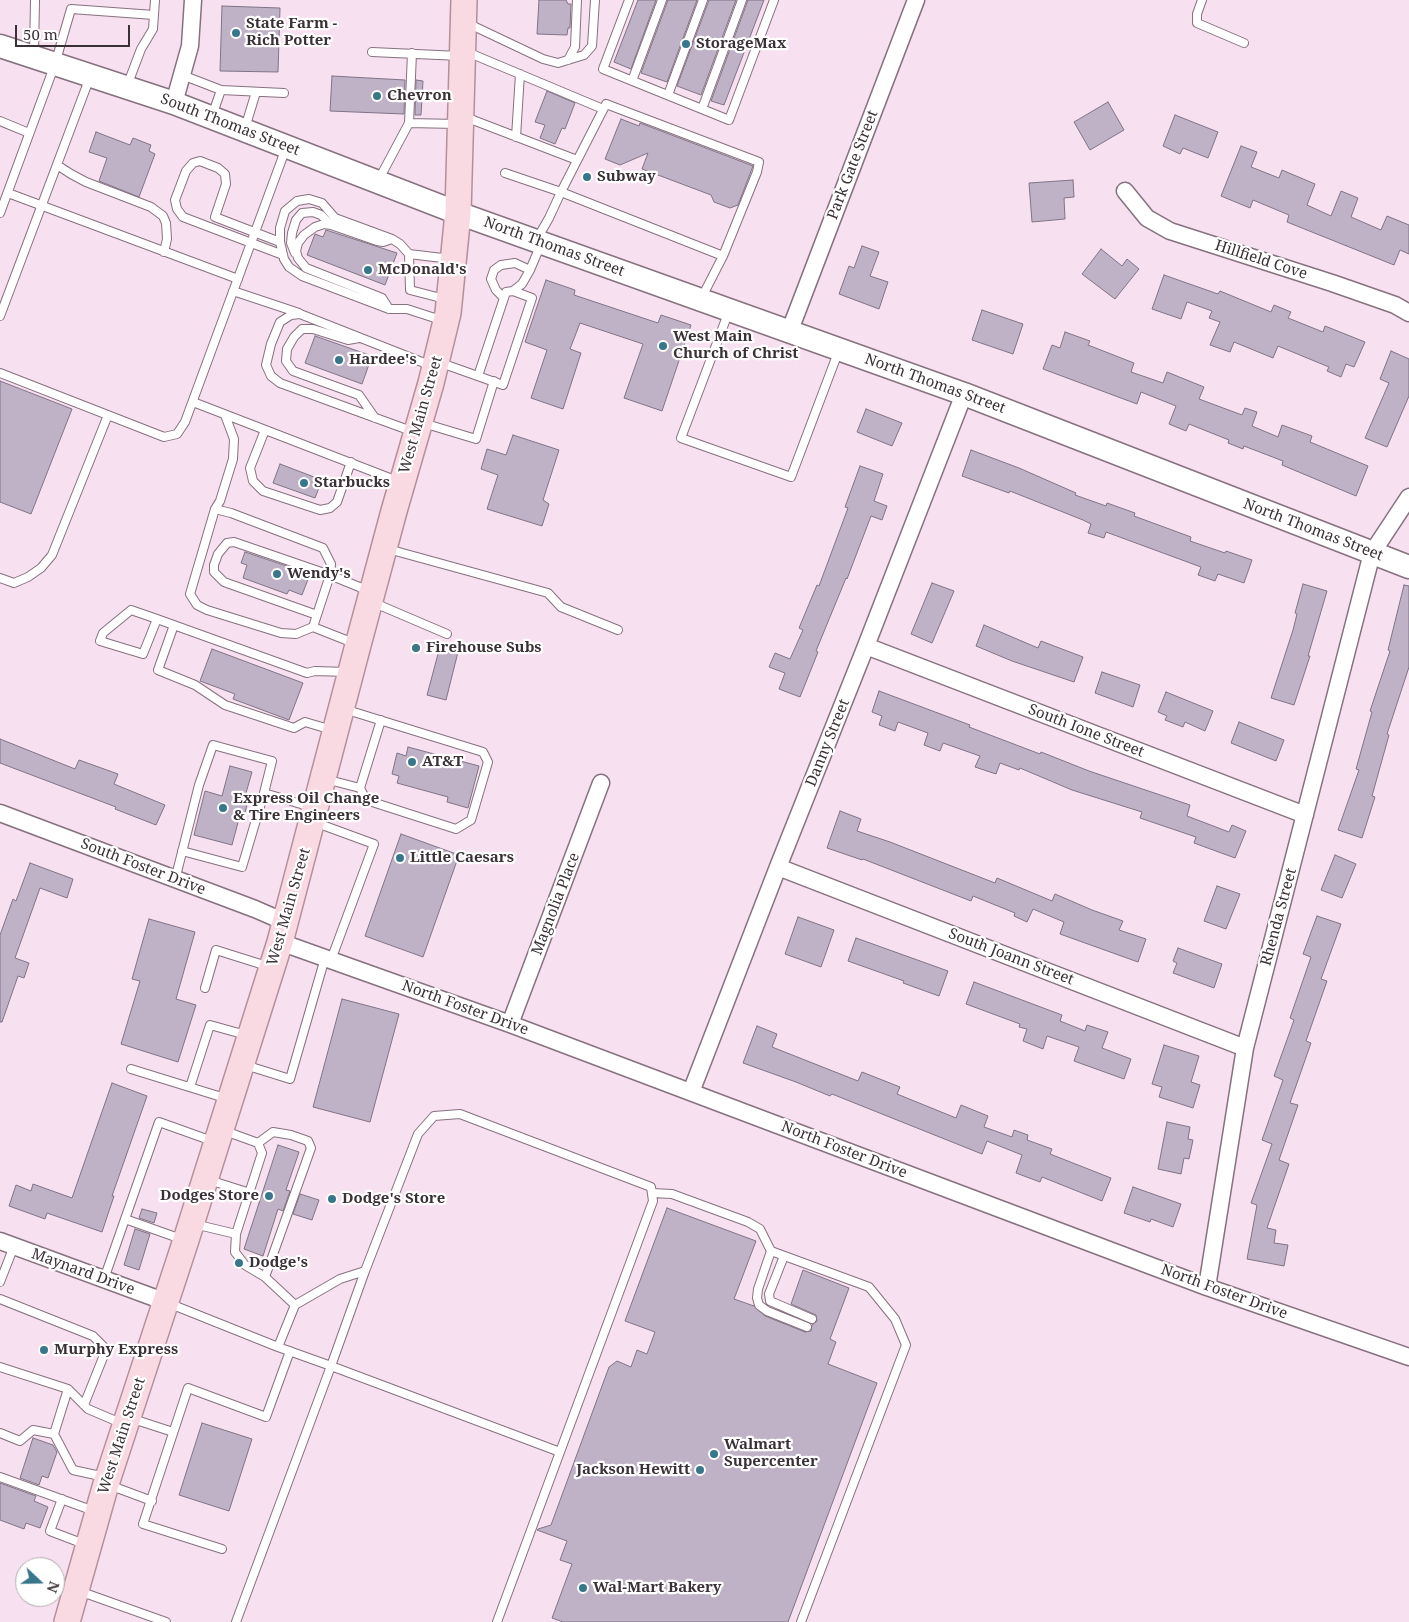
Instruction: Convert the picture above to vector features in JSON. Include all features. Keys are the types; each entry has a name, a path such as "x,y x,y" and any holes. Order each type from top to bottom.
{"main road":[{"name":"West Main Street","path":"67,1622 107,1481 189,1232 283,932 358,644 435,364 448,311 458,212 464,11"}],"street":[{"path":"174,103 190,46 193,0"},
{"name":"Park Gate Street","path":"790,330 916,0"},
{"name":"South Thomas Street","path":"0,46 174,103 458,212"},
{"name":"Hillfield Cove","path":"1125,191 1148,218 1170,231 1332,283 1409,312"},
{"name":"North Thomas Street","path":"458,212 964,394 1409,567"},
{"name":"Danny Street","path":"691,1092 964,394"},
{"name":"Rhenda Street","path":"1207,1286 1245,1048 1372,553 1409,497"},
{"name":"South Ione Street","path":"866,646 1305,815"},
{"name":"Magnolia Place","path":"510,1024 601,784"},
{"name":"South Foster Drive","path":"0,813 255,909 283,932"},
{"name":"South Joann Street","path":"778,867 1245,1048"},
{"name":"North Foster Drive","path":"283,932 328,959 510,1024 1207,1286 1409,1357"},
{"name":"Maynard Drive","path":"7,1244 166,1302"}],"lane":[{"path":"34,57 35,0"},
{"path":"0,213 55,64 71,9 71,0"},
{"path":"127,87 141,49 153,29 155,0"},
{"path":"568,60 575,47 577,0"},
{"path":"464,11 544,59 558,62 584,55 592,46 595,0"},
{"path":"629,0 602,69 729,120 774,0"},
{"path":"632,81 662,0"},
{"path":"668,95 703,0"},
{"path":"702,109 742,0"},
{"path":"1202,0 1197,14 1197,23 1244,43"},
{"path":"71,9 154,15"},
{"path":"372,52 462,53 520,74 603,109"},
{"path":"377,182 409,123 412,53"},
{"path":"516,137 520,74"},
{"path":"0,316 90,75"},
{"path":"182,75 221,90 284,93"},
{"path":"212,117 221,90"},
{"path":"245,130 256,92"},
{"path":"513,291 522,284 530,270 539,241 560,192 606,104 759,162 758,172 723,256 701,299"},
{"path":"409,123 460,120 516,137 577,160"},
{"path":"0,121 30,133"},
{"path":"0,373 164,437 177,434 185,422 193,402 287,146"},
{"path":"207,226 215,217 226,184 225,174 218,168 200,161 193,163 186,171 175,200 177,209 183,217 283,255"},
{"path":"57,165 86,182 151,207 163,216 167,231 164,252"},
{"path":"505,173 560,192 723,256"},
{"path":"8,193 238,279"},
{"path":"448,311 389,309 302,276 289,267 283,255 280,242 280,228 285,211 297,201 309,199 322,203 335,218 392,239 400,244 409,254 453,260"},
{"path":"331,225 321,215 313,212 302,213 296,220 292,233 291,243 293,251 306,268 382,298 389,309"},
{"path":"215,217 280,242"},
{"path":"298,258 296,251 298,243 304,235 315,227 324,224 377,241 383,242 392,239"},
{"path":"409,254 408,280 410,290 448,311"},
{"path":"504,298 496,290 491,279 494,270 501,265 515,263 530,270"},
{"path":"233,291 435,364 503,385 532,298 513,291 506,292 478,376"},
{"path":"729,309 681,438 790,477 840,349"},
{"path":"300,314 291,315 280,322 270,344 266,365 271,376 280,383 374,418 476,439 494,381"},
{"path":"361,338 348,340 313,329 302,330 294,337 286,349 286,362 293,371 358,396 374,418"},
{"path":"193,402 402,482"},
{"path":"225,414 234,439 233,458 220,501 215,509 190,594 197,605 207,610 281,633 296,634 313,628 358,644"},
{"path":"0,578 14,583 28,577 41,568 52,555 108,415"},
{"path":"265,430 250,468 253,481 263,491 320,510 330,508 337,502 351,462"},
{"path":"215,509 231,513 323,548 331,564 330,575 313,628"},
{"path":"317,615 224,582 214,572 214,565 218,554 227,543 234,542 330,575 447,634"},
{"path":"384,548 548,593 561,607 618,630"},
{"path":"157,619 143,654 100,641 103,633 131,610 157,619 174,626 306,673 315,671 351,672"},
{"path":"174,626 158,670 195,685 225,705 294,728 305,722 381,720 483,752 488,762 470,820 456,829 366,800 360,788 381,720"},
{"path":"175,880 182,850 199,785 213,745 272,761 242,867 182,850"},
{"path":"324,778 360,788"},
{"path":"242,1064 290,1078 328,959 374,844 264,793"},
{"path":"205,988 216,950 272,968"},
{"path":"190,1087 210,1025 250,1036"},
{"path":"131,1069 230,1099"},
{"path":"236,1622 365,1271 418,1134 434,1116 460,1114 650,1187 653,1202 497,1622"},
{"path":"104,1279 159,1122 258,1143 274,1132 308,1141 310,1148 265,1276"},
{"path":"258,1143 262,1153 236,1234 235,1252 245,1265 265,1276 295,1305"},
{"path":"205,1179 250,1193"},
{"path":"652,1193 672,1194 748,1222 760,1229 771,1251 869,1287 895,1319 906,1345 801,1622"},
{"path":"125,1220 189,1232 236,1234"},
{"path":"0,1282 7,1244"},
{"path":"771,1251 758,1289 757,1298 759,1305 767,1311 807,1328"},
{"path":"784,1256 769,1294 770,1301 812,1319"},
{"path":"278,1347 295,1305 340,1278 365,1271"},
{"path":"0,1299 94,1336 103,1346 104,1354 84,1405"},
{"path":"166,1302 278,1347 560,1452"},
{"path":"222,1549 143,1524 188,1388 266,1417 290,1351"},
{"path":"0,1367 68,1389 88,1409 173,1432"},
{"path":"68,1389 54,1434 73,1470 107,1481 152,1501"},
{"path":"0,1433 20,1441 33,1430 54,1434"},
{"path":"0,1477 98,1512"},
{"path":"62,1499 50,1531 89,1546"},
{"path":"77,1590 166,1622"}],"building":[{"path":"539,0 566,0 568,4 571,4 570,28 568,28 567,35 537,34"},
{"path":"638,0 656,0 631,69 614,62"},
{"path":"668,0 697,0 667,82 641,73"},
{"path":"709,0 736,0 701,95 677,86"},
{"path":"748,0 764,0 724,105 711,101"},
{"path":"222,6 280,8 278,72 220,71"},
{"name":"Chevron","path":"332,76 405,80 404,114 330,111"},
{"path":"416,80 423,81 421,115 415,115"},
{"path":"547,91 575,103 565,129 562,128 555,144 540,138 545,125 535,122"},
{"path":"1108,102 1124,130 1090,150 1074,122"},
{"path":"1175,115 1218,132 1208,158 1183,148 1180,154 1163,146"},
{"path":"621,119 639,126 640,123 753,166 738,205 730,208 714,202 711,195 642,169 648,153 620,165 605,159"},
{"path":"96,132 130,145 133,138 151,145 149,151 155,154 139,197 99,181 107,158 89,152"},
{"path":"1241,146 1257,152 1251,167 1279,178 1282,170 1315,184 1307,205 1331,216 1341,191 1358,198 1351,217 1381,230 1387,216 1409,225 1409,254 1400,250 1394,265 1287,222 1289,215 1253,200 1250,208 1221,196"},
{"path":"1073,180 1074,197 1064,198 1065,219 1032,222 1029,183"},
{"name":"McDonald's","path":"326,230 397,253 385,285 307,255 315,234 323,237"},
{"path":"862,246 879,252 870,276 888,282 879,309 839,294 849,266 854,268"},
{"path":"1101,249 1122,266 1127,259 1139,269 1115,299 1082,274"},
{"path":"1164,275 1218,294 1220,291 1271,312 1274,305 1291,312 1288,318 1323,332 1325,326 1365,342 1354,367 1346,364 1341,377 1327,371 1329,367 1278,346 1273,358 1234,342 1230,352 1210,345 1220,322 1209,318 1212,311 1187,302 1181,319 1152,309"},
{"name":"West Main Church of Christ","path":"546,280 575,290 574,295 658,323 661,315 691,325 662,411 624,398 643,344 580,323 570,349 581,353 563,409 531,398 547,350 525,342"},
{"path":"982,310 1023,324 1013,354 972,340"},
{"path":"1065,332 1090,341 1088,345 1134,363 1131,372 1163,383 1167,372 1204,387 1199,399 1242,415 1245,408 1257,412 1252,426 1278,437 1282,425 1312,436 1310,442 1368,466 1356,496 1282,465 1283,461 1244,446 1243,449 1228,443 1229,440 1189,424 1186,431 1169,424 1176,406 1141,392 1137,404 1043,369 1052,345 1060,348"},
{"name":"Hardee's","path":"315,336 372,356 362,384 305,363"},
{"path":"1391,351 1409,359 1409,396 1387,447 1365,438 1389,383 1380,379"},
{"path":"0,381 72,409 31,514 0,502"},
{"path":"866,409 902,423 892,446 857,432"},
{"path":"513,435 559,450 543,500 549,504 542,526 487,509 498,475 481,469 487,449 506,455"},
{"path":"971,450 1019,468 1076,493 1075,495 1106,506 1107,503 1135,513 1134,516 1191,537 1190,541 1252,560 1244,583 1218,574 1215,581 1198,575 1201,567 1106,532 1104,538 1088,533 1091,524 1083,520 1010,491 1009,493 962,476"},
{"path":"280,464 322,480 315,498 273,483"},
{"path":"860,466 883,474 874,501 887,506 882,520 871,516 847,579 816,651 818,652 800,697 779,689 785,673 769,667 775,653 790,659 803,630 799,628 817,585 819,586 848,508 845,507"},
{"name":"Wendy's","path":"245,552 310,574 302,595 289,590 287,594 243,578 247,565 241,563"},
{"path":"932,583 954,591 932,643 911,634"},
{"path":"1303,584 1327,591 1308,656 1310,656 1294,705 1271,698 1293,630 1297,614 1295,613"},
{"path":"1404,585 1409,586 1409,667 1387,734 1389,735 1372,796 1375,797 1362,838 1338,830 1359,770 1356,769 1372,712 1370,711 1390,651 1388,650"},
{"path":"984,625 1038,648 1041,641 1083,657 1074,682 1012,661 976,646"},
{"path":"441,643 459,648 446,700 427,695"},
{"path":"212,649 303,683 289,720 233,699 235,694 200,681"},
{"path":"1102,672 1140,685 1133,707 1095,693"},
{"path":"879,691 1040,754 1041,752 1089,771 1190,805 1187,816 1229,832 1232,825 1246,831 1235,858 1194,843 1196,837 1140,818 1142,812 1072,790 1020,768 1019,770 1000,763 996,774 975,767 980,756 943,743 940,751 924,745 928,733 898,722 895,731 879,725 882,716 872,712"},
{"path":"1166,692 1213,711 1205,731 1185,722 1183,727 1165,720 1167,716 1158,712"},
{"path":"1239,722 1284,740 1276,761 1231,743"},
{"path":"0,739 75,769 79,760 118,774 114,784 165,805 156,825 115,809 116,807 0,763"},
{"path":"408,747 479,766 468,808 447,802 448,797 397,783 399,776 392,774 397,753 406,756"},
{"name":"Express Oil Change & Tire Engineers","path":"230,766 252,772 244,800 248,801 244,817 240,815 232,845 194,835 205,791 222,796"},
{"path":"840,811 861,819 857,831 995,883 997,878 1052,901 1055,894 1123,921 1119,930 1146,939 1138,962 1060,934 1064,922 1033,909 1027,922 1014,916 1015,913 973,896 971,901 863,859 827,848"},
{"path":"401,834 459,855 423,957 365,936"},
{"path":"1335,855 1356,864 1342,898 1321,890"},
{"path":"30,863 73,879 67,898 40,888 15,958 29,963 24,978 18,976 2,1022 0,1022 0,935 13,899 16,901"},
{"path":"1217,886 1240,894 1226,929 1204,921"},
{"path":"1317,916 1341,924 1321,979 1327,981 1306,1041 1311,1043 1290,1103 1298,1105 1279,1160 1289,1164 1267,1228 1276,1230 1274,1243 1288,1245 1284,1266 1247,1259 1257,1205 1251,1203 1272,1144 1262,1140 1283,1080 1274,1076 1294,1020 1290,1018 1311,957 1303,954"},
{"path":"798,917 834,930 821,967 785,954"},
{"path":"149,919 195,932 176,999 196,1005 178,1062 121,1044 140,981 132,979"},
{"path":"856,938 948,971 939,996 848,961"},
{"path":"1178,948 1222,964 1214,988 1173,973 1177,963 1173,961"},
{"path":"974,982 1062,1015 1060,1021 1085,1031 1087,1025 1108,1032 1102,1048 1131,1059 1124,1079 1074,1061 1079,1047 1047,1036 1043,1049 1023,1041 1027,1029 1019,1027 1020,1024 966,1004"},
{"path":"342,999 399,1014 370,1122 313,1107"},
{"path":"757,1026 777,1034 772,1047 858,1081 862,1072 900,1087 897,1094 956,1118 961,1105 988,1116 984,1127 1012,1137 1014,1130 1028,1135 1027,1140 1052,1149 1050,1154 1111,1178 1102,1201 1042,1177 1040,1182 1016,1173 1022,1155 987,1141 982,1154 832,1094 830,1096 743,1063"},
{"path":"1164,1045 1199,1056 1191,1082 1200,1085 1193,1108 1159,1097 1162,1087 1152,1084"},
{"path":"112,1083 147,1096 112,1196 114,1196 102,1232 47,1213 45,1219 9,1206 16,1185 31,1191 33,1184 72,1198"},
{"path":"1167,1122 1190,1127 1188,1139 1193,1140 1189,1159 1184,1158 1181,1174 1158,1169"},
{"path":"278,1145 299,1152 286,1190 290,1191 283,1211 278,1209 263,1256 244,1249"},
{"path":"1133,1187 1181,1204 1173,1227 1151,1219 1150,1222 1124,1213"},
{"path":"300,1194 319,1200 312,1220 293,1214"},
{"name":"Walmart Supercenter","path":"667,1208 756,1241 734,1299 754,1306 765,1316 805,1332 811,1331 812,1325 817,1321 816,1315 791,1304 803,1270 849,1288 830,1339 836,1342 828,1364 877,1383 788,1622 563,1622 552,1618 572,1564 560,1560 567,1541 537,1530 551,1525 609,1367 617,1361 631,1367 637,1350 647,1354 655,1332 625,1321"},
{"path":"142,1209 157,1213 154,1223 139,1218"},
{"path":"135,1229 150,1234 139,1270 124,1265"},
{"path":"202,1423 252,1439 229,1511 179,1495"},
{"path":"33,1438 53,1445 57,1452 48,1478 42,1476 39,1485 20,1478"},
{"path":"0,1483 36,1496 34,1501 48,1507 40,1528 26,1523 24,1529 0,1520"}],"place":[{"name":"State Farm - Rich Potter","path":"236,33"},
{"name":"StorageMax","path":"686,44"},
{"name":"Chevron","path":"377,96"},
{"name":"Subway","path":"587,177"},
{"name":"McDonald's","path":"368,270"},
{"name":"West Main Church of Christ","path":"663,346"},
{"name":"Hardee's","path":"339,360"},
{"name":"Starbucks","path":"304,483"},
{"name":"Wendy's","path":"277,574"},
{"name":"Firehouse Subs","path":"416,648"},
{"name":"AT&T","path":"412,762"},
{"name":"Express Oil Change & Tire Engineers","path":"223,808"},
{"name":"Little Caesars","path":"400,858"},
{"name":"Dodges Store","path":"269,1196"},
{"name":"Dodge's Store","path":"332,1199"},
{"name":"Dodge's","path":"239,1263"},
{"name":"Murphy Express","path":"44,1350"},
{"name":"Walmart Supercenter","path":"714,1454"},
{"name":"Jackson Hewitt","path":"700,1470"},
{"name":"Wal-Mart Bakery","path":"583,1588"}]}
